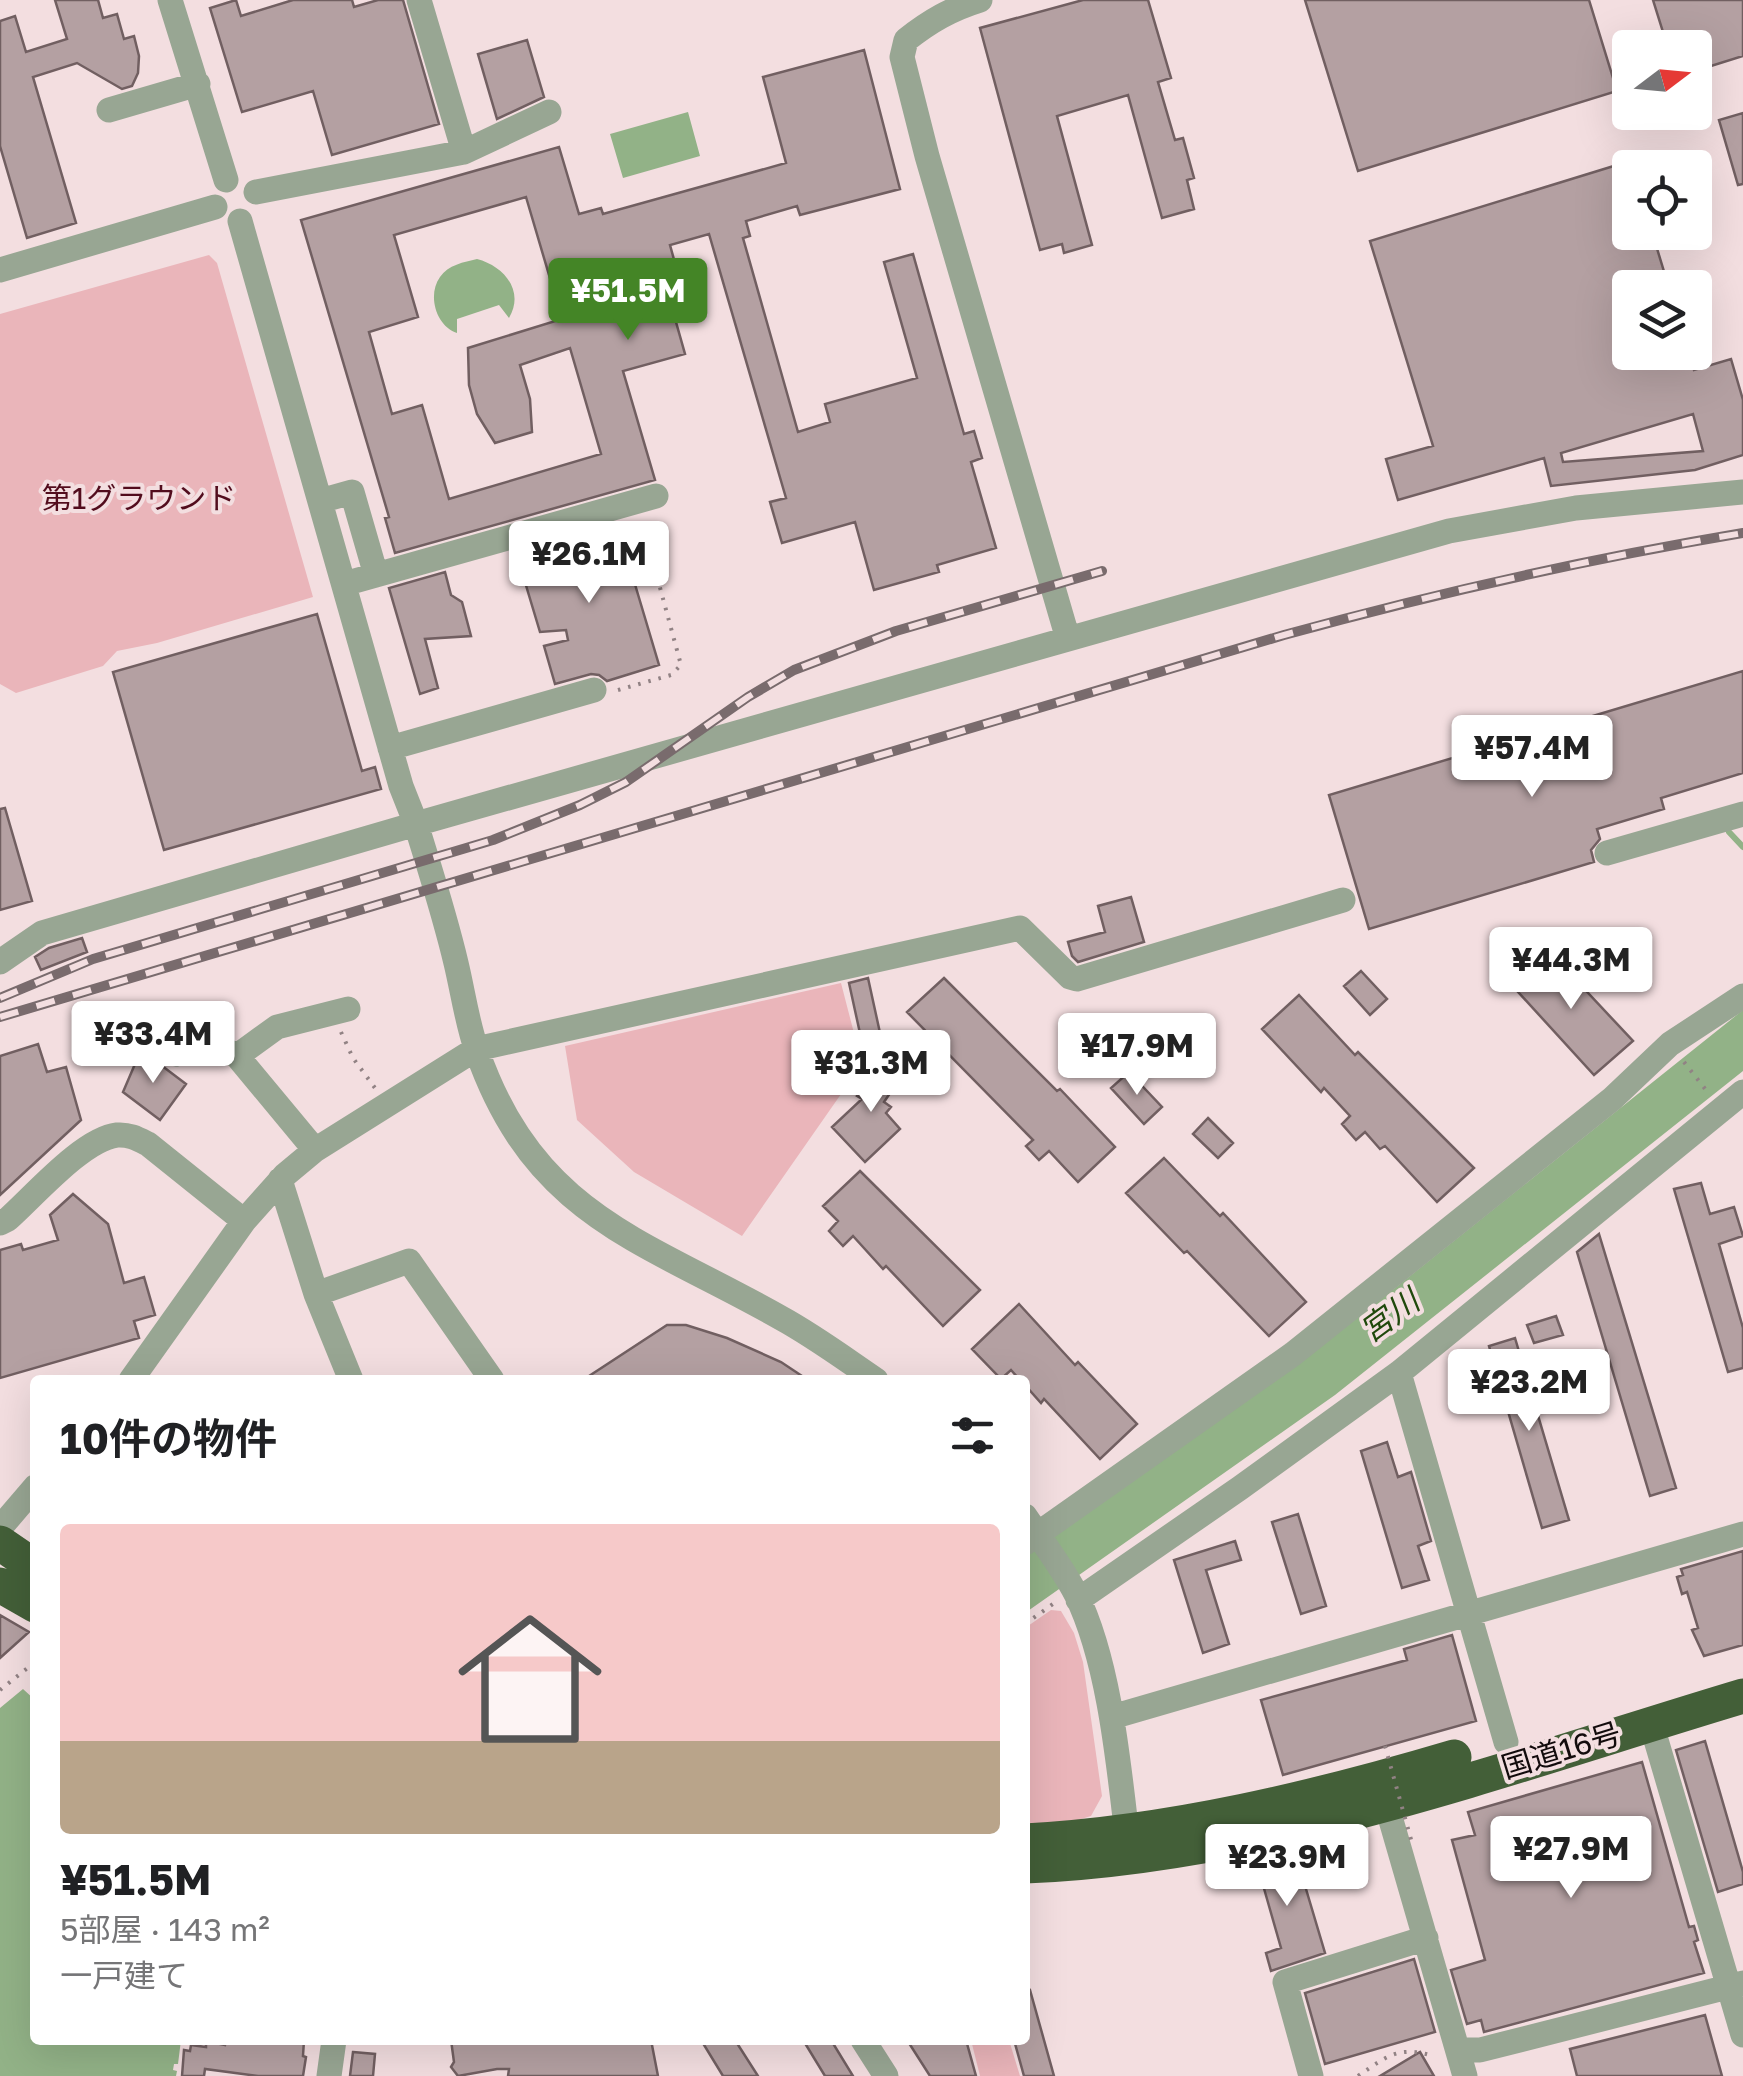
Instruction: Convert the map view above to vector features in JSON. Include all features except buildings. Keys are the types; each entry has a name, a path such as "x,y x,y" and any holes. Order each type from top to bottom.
{"highway":[{"path":"0,1543 30,1564"},
{"path":"0,1585 30,1602"},
{"name":"国道16号","path":"1030,1865 1128,1844 1252,1808 1412,1770 1743,1671"},
{"name":"国道16号","path":"1030,1841 1128,1844 1255,1837 1386,1803 1743,1696"}],"street":[{"path":"170,0 226,180"},
{"path":"420,0 464,152"},
{"path":"980,0 948,10 918,30 906,40 902,57 927,156 1068,639"},
{"path":"108,110 198,84"},
{"path":"256,192 464,152 549,112"},
{"path":"226,180 247,182 256,192"},
{"path":"226,180 216,190 215,207 227,220 240,221 253,213 256,192"},
{"path":"0,270 215,207"},
{"path":"240,221 401,786 455,958 476,1049 524,1146 566,1193 612,1228 782,1318 868,1375"},
{"path":"320,501 352,492 376,575"},
{"path":"0,962 42,933 1068,639 1508,518 1743,492"},
{"path":"344,584 646,499"},
{"path":"390,748 594,690"},
{"path":"1608,853 1743,814"},
{"path":"135,1375 244,1221 280,1180 315,1150 476,1049 1020,928 1070,977 1077,979 1343,900"},
{"path":"1128,1844 1112,1717 1075,1592 1032,1533 1292,1354 1612,1099 1670,1044 1743,996"},
{"path":"237,1056 277,1027 340,1011"},
{"path":"176,1054 212,1043 237,1056 315,1150"},
{"path":"1075,1592 1240,1488 1398,1373 1743,1092"},
{"path":"0,1223 82,1152 118,1135 132,1136 148,1144 244,1221"},
{"path":"280,1180 316,1294 349,1375"},
{"path":"316,1294 409,1261 489,1375"},
{"path":"1398,1373 1506,1742"},
{"path":"0,1528 30,1493"},
{"path":"1112,1717 1743,1534"},
{"path":"1651,1723 1736,1985 1743,2035"},
{"path":"1386,1803 1426,1938 1448,2054 1465,2076"},
{"path":"1311,2076 1285,1982 1426,1938"},
{"path":"1448,2054 1480,2050 1736,1985"},
{"path":"329,2076 333,2045"},
{"path":"867,2045 886,2076"}],"path":[{"path":"646,499 681,658 679,670 661,678"},
{"path":"340,1011 354,1058 387,1104"},
{"path":"1670,1044 1721,1110"},
{"path":"1030,1621 1075,1592"},
{"path":"0,1690 30,1666"},
{"path":"1384,1746 1412,1843"},
{"path":"1358,2076 1392,2053 1414,2050 1448,2054"}],"green space":[{"name":"第1グラウンド","path":"209,255 217,263 313,597 117,651 103,666 16,693 0,684 0,314"},
{"path":"841,983 862,1064 742,1236 634,1172 577,1120 565,1046"},
{"path":"1051,1610 1061,1611 1074,1633 1083,1662 1102,1796 1091,1816 1068,1823 1030,1824 1030,1625"},
{"path":"972,2045 1011,2045 1020,2076 980,2076"}],"water":[{"path":"688,112 700,156 623,178 610,134"},
{"path":"477,259 496,267 509,281 515,298 513,308 509,318 499,305 457,319 457,333 439,317 434,301 436,284 447,270"},
{"name":"宮川","path":"1743,1010 1743,1071 1335,1395 1030,1609 1030,1546 1395,1288"},
{"path":"23,1689 30,1695 30,2045 180,2045 178,2064 174,2064 173,2070 177,2071 176,2076 0,2076 0,1708"}],"waterway":[{"path":"1729,832 1743,847"}],"railway":[{"path":"0,1017 1284,635 1512,578 1743,533"},
{"path":"0,998 93,959 493,840 626,782 748,697 794,670 896,631 1102,571"}]}
